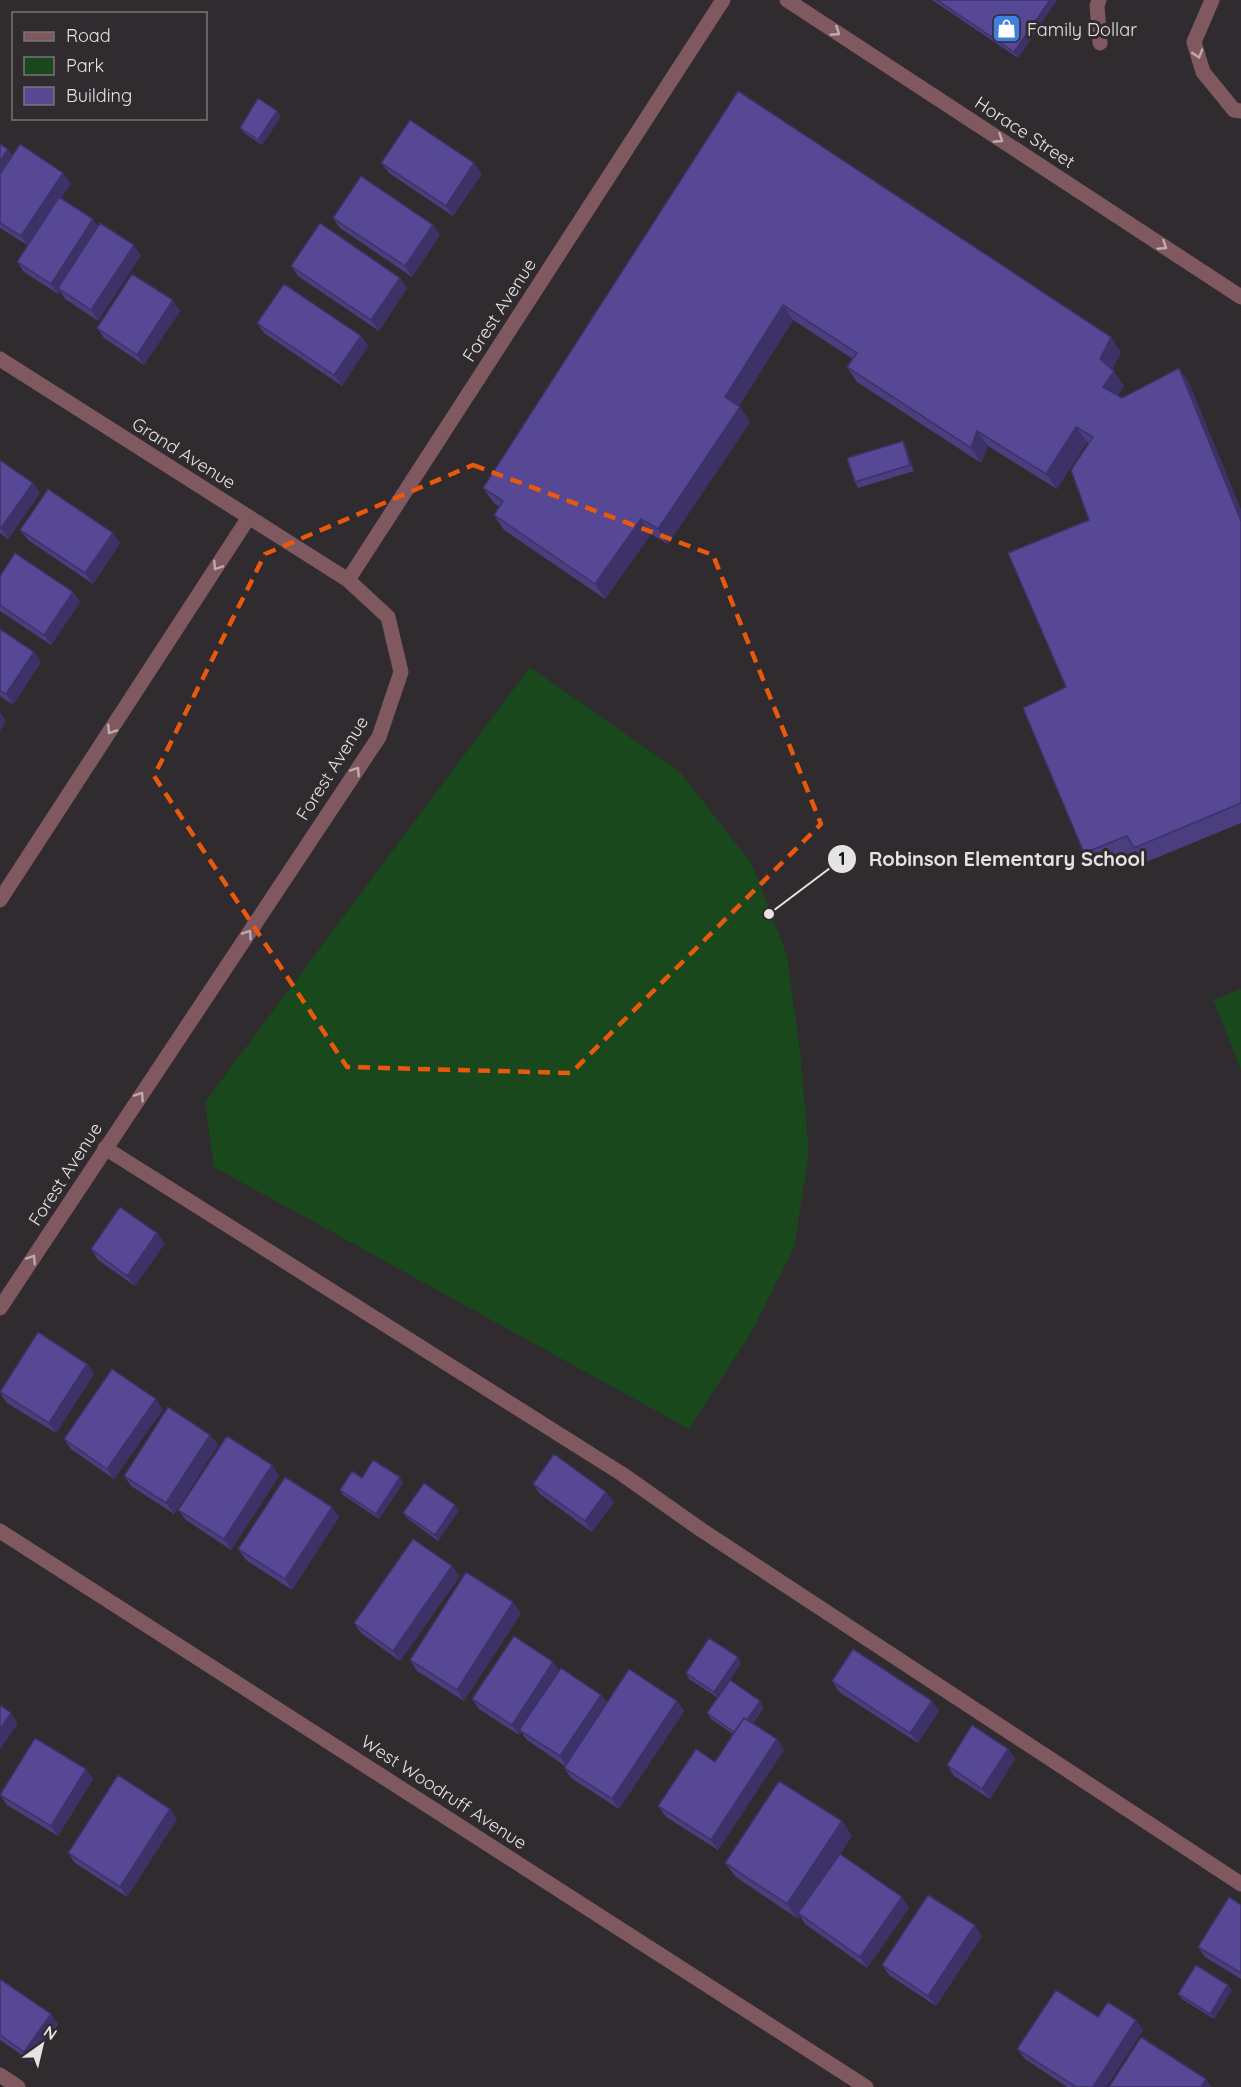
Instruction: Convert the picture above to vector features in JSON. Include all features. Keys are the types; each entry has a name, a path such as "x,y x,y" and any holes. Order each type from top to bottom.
{"street":[{"name":"Forest Avenue","path":"0,1308 379,737 401,672 388,617 348,580 723,0"},
{"name":"Horace Street","path":"787,0 1241,297"},
{"path":"1100,0 1097,6 1100,43"},
{"path":"1212,0 1194,42 1203,72 1234,110 1241,111"},
{"name":"Grand Avenue","path":"0,359 348,580"},
{"path":"0,900 249,517"},
{"path":"105,1148 622,1474 700,1529 1241,1884"},
{"name":"West Woodruff Avenue","path":"0,1531 866,2087"},
{"path":"0,2075 18,2087"}],"highlighted area":[{"path":"473,465 713,555 821,824 571,1073 347,1067 154,776 265,554"}],"green space":[{"path":"530,667 680,772 752,864 787,956 800,1051 809,1153 794,1248 751,1333 689,1429 214,1167 205,1102"},
{"path":"1241,989 1241,1070 1213,1000"}],"building":[{"name":"Family Dollar","path":"937,0 1050,0 1014,52"},
{"path":"738,91 1111,337 1100,359 1114,371 1103,387 1122,398 1179,368 1241,521 1241,803 1134,848 1127,836 1084,853 1023,708 1066,687 1008,553 1089,520 1071,470 1093,437 1076,427 1046,474 977,431 971,448 847,367 857,353 783,305 725,397 740,407 658,529 641,519 595,584 494,515 503,501 483,488"},
{"path":"258,98 277,111 258,140 240,128"},
{"path":"410,120 474,163 446,206 381,163"},
{"path":"0,144 8,149 0,161"},
{"path":"20,144 63,173 21,236 0,223 0,174"},
{"path":"361,176 433,225 405,266 333,218"},
{"path":"59,197 93,219 51,284 17,262"},
{"path":"100,223 134,245 91,310 58,288"},
{"path":"320,223 400,278 371,320 291,266"},
{"path":"132,274 173,300 137,355 97,328"},
{"path":"284,284 361,336 334,375 257,323"},
{"path":"903,441 910,465 855,482 847,458"},
{"path":"0,460 33,483 1,528 0,528"},
{"path":"48,489 113,533 85,573 20,530"},
{"path":"15,553 73,592 44,635 0,605 0,576"},
{"path":"0,629 34,652 6,694 0,691"},
{"path":"120,1207 157,1233 127,1276 91,1249"},
{"path":"38,1332 87,1364 49,1423 0,1392"},
{"path":"112,1369 156,1399 107,1469 64,1439"},
{"path":"168,1407 210,1435 166,1503 124,1476"},
{"path":"227,1436 272,1465 224,1539 178,1510"},
{"path":"554,1454 606,1492 585,1521 533,1484"},
{"path":"373,1460 400,1477 376,1514 340,1490 352,1471 362,1478"},
{"path":"285,1477 332,1507 285,1579 238,1549"},
{"path":"424,1483 455,1505 435,1535 403,1513"},
{"path":"413,1539 452,1566 393,1651 354,1623"},
{"path":"466,1572 513,1602 457,1690 410,1660"},
{"path":"514,1636 553,1662 512,1725 472,1699"},
{"path":"709,1638 738,1657 714,1692 686,1673"},
{"path":"853,1649 932,1701 910,1733 832,1681"},
{"path":"561,1668 601,1695 560,1756 519,1730"},
{"path":"629,1669 677,1701 612,1799 564,1768"},
{"path":"730,1680 760,1701 747,1720 744,1718 734,1732 707,1713"},
{"path":"0,1705 11,1713 0,1729"},
{"path":"744,1718 777,1739 711,1840 658,1806 696,1749 715,1762"},
{"path":"972,1725 1008,1749 982,1789 947,1765"},
{"path":"35,1738 86,1769 51,1826 0,1795"},
{"path":"118,1775 170,1809 120,1887 68,1853"},
{"path":"779,1781 842,1821 787,1904 725,1863"},
{"path":"840,1854 902,1897 860,1957 798,1913"},
{"path":"928,1895 975,1925 928,1996 882,1965"},
{"path":"1229,1897 1241,1905 1241,1973 1198,1947"},
{"path":"1196,1965 1228,1985 1210,2014 1178,1994"},
{"path":"0,1979 51,2014 24,2052 0,2035"},
{"path":"1056,1990 1098,2017 1108,2002 1136,2020 1093,2087 1076,2087 1017,2049"},
{"path":"1141,2037 1206,2079 1201,2087 1109,2087"}],"place":[{"name":"Family Dollar","path":"1006,29"},
{"name":"Robinson Elementary School","path":"769,914"}]}
